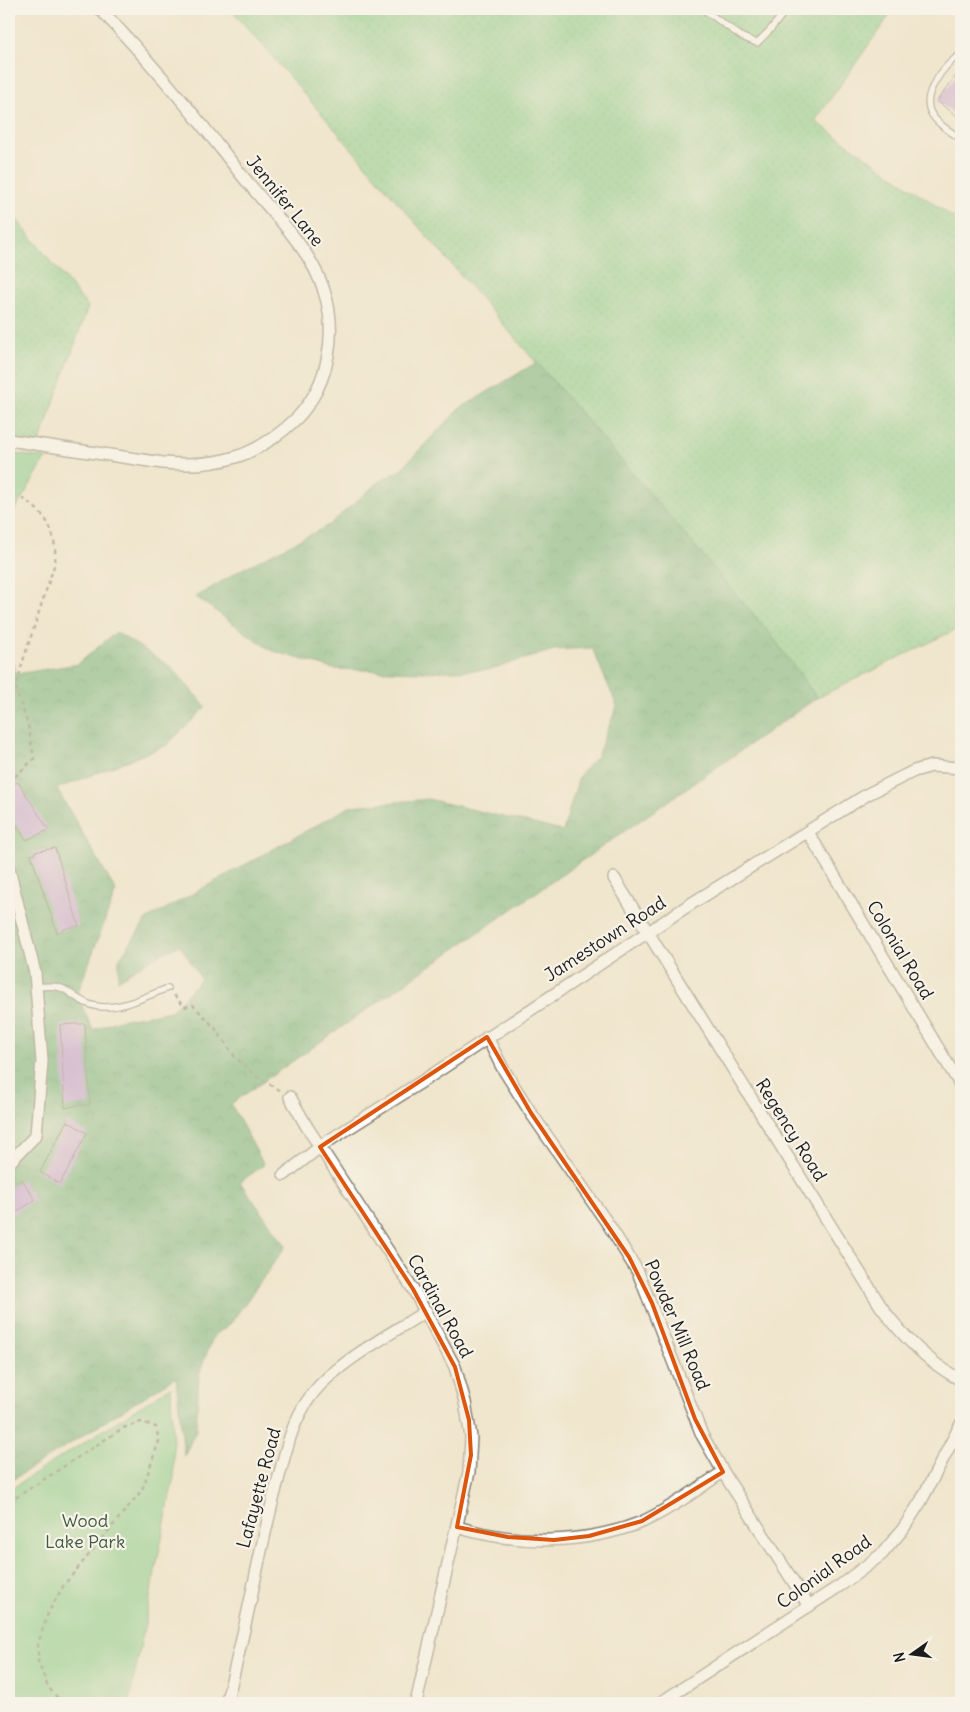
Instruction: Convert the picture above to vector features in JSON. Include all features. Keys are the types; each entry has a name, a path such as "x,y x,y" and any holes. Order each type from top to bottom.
{"street":[{"name":"Jennifer Lane","path":"9,440 163,463 183,465 223,462 258,448 288,426 312,398 326,366 331,333 330,316 327,299 315,266 294,236 245,179 185,103 100,9"},
{"name":"Jamestown Road","path":"284,1175 320,1147 647,933 898,777 932,766 961,768"},
{"name":"Colonial Road","path":"808,832 961,1086"},
{"path":"9,869 35,974 42,1061 36,1135 9,1163"},
{"name":"Regency Road","path":"614,878 888,1317 922,1354 961,1380"},
{"name":"Powder Mill Road","path":"488,1038 502,1067 531,1113 610,1227 638,1272 677,1368 695,1419 724,1472 809,1606"},
{"name":"Cardinal Road","path":"290,1097 426,1311 455,1367 468,1420 471,1454 457,1527 416,1703"},
{"name":"Lafayette Road","path":"226,1703 263,1536 284,1456 297,1417 320,1385 335,1372 426,1311"},
{"name":"Colonial Road","path":"660,1703 869,1565 893,1542 926,1493 961,1424"},
{"path":"457,1527 472,1532 523,1539 554,1540 590,1536 642,1522 673,1505 724,1472"}],"lane":[{"path":"703,9 742,36 757,43 787,9"},
{"path":"961,54 942,70 931,89 928,100 932,115 940,124 961,139"},
{"path":"36,987 64,987 86,1003 104,1008 121,1006 168,988"}],"path":[{"path":"9,782 34,759 28,725 16,689 22,664 55,563 56,546 51,529 36,506 10,491"},
{"path":"168,988 184,1007 193,1004 215,1028 235,1057 256,1076 290,1097"},
{"path":"9,1502 123,1428 141,1422 156,1427 159,1441 142,1490 64,1585 48,1613 38,1644 38,1661 48,1687 62,1703"}],"highlighted area":[{"path":"487,1037 531,1113 629,1257 652,1303 695,1419 723,1472 642,1521 589,1536 554,1540 508,1537 457,1527 471,1455 469,1420 455,1367 413,1289 320,1147"}],"green space":[{"path":"231,9 894,9 815,121 961,223 961,627 817,698 771,635"},
{"path":"9,210 88,307 39,444 9,443"},
{"path":"537,362 771,635 817,698 231,1104 264,1165 240,1182 286,1246 231,1323 213,1337 199,1375 196,1431 184,1456 176,1377 9,1482 9,652 16,674 78,664 116,632 170,666 206,707 167,745 57,789 116,891 77,995 93,1030 119,1020 171,1011 201,979 180,945 153,958 118,980 119,959 147,919 351,806 428,799 563,831 579,776 597,756 617,706 592,648 554,650 488,670 419,672 333,669 270,650 196,597 242,569 329,525 378,482 399,471 459,409"},
{"path":"9,453 46,458 9,520"},
{"name":"Wood Lake Park","path":"171,1387 174,1477 129,1703 9,1703 9,1490"}],"building":[{"path":"961,69 961,119 937,101"},
{"path":"18,782 49,830 26,840 9,813 9,786"},
{"path":"55,848 79,926 67,928 57,933 31,855 35,854 34,852"},
{"path":"85,1024 90,1105 65,1108 60,1025"},
{"path":"67,1121 87,1133 60,1184 40,1172"},
{"path":"22,1179 35,1200 9,1217 9,1188"}]}
